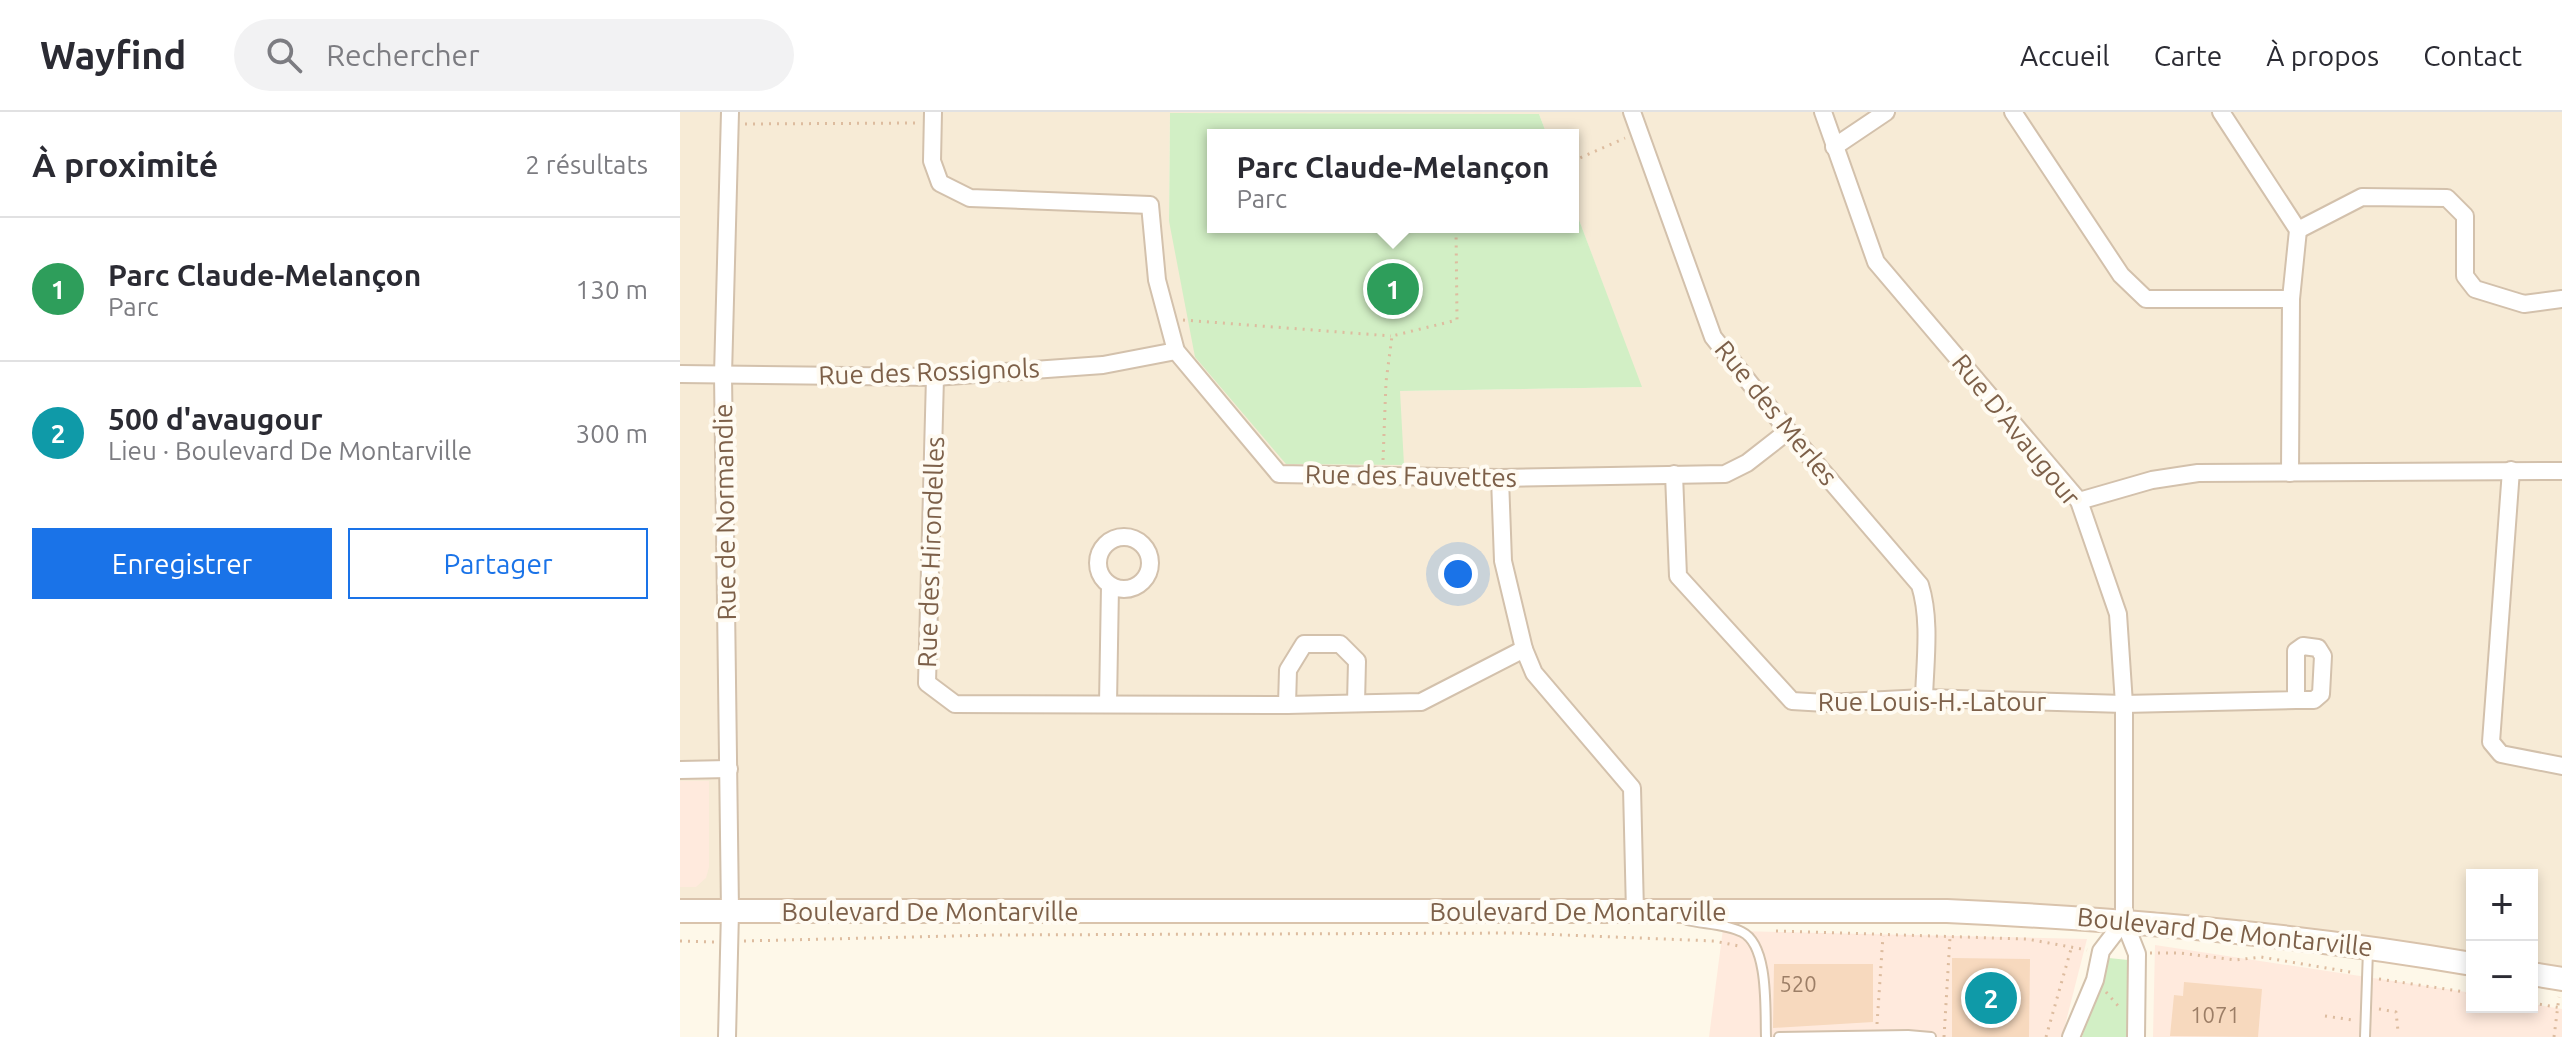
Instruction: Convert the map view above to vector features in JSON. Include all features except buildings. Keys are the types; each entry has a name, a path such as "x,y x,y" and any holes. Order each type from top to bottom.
{"street":[{"name":"Rue des Merles","path":"1632,112 1713,337 1788,431 1920,585 1924,598 1924,698"},
{"name":"Rue D'Avaugour","path":"1823,112 1876,262 2079,501 2118,614 2124,704 2124,921 2137,954 2136,1031"},
{"path":"1834,147 1886,112"},
{"path":"2013,112 2121,275 2146,299 2291,299"},
{"path":"2221,112 2298,230 2291,299 2290,473"},
{"name":"Rue des Fauvettes","path":"933,117 932,161 940,183 970,198 1150,205 1157,280 1176,351 1279,474 1500,478 1725,474 1747,463 1788,431"},
{"name":"Rue de Normandie","path":"727,1037 730,911 723,375 730,118"},
{"path":"2298,230 2362,197 2447,198 2465,216 2465,276 2475,289 2524,304 2562,299"},
{"name":"Rue des Rossignols","path":"680,374 935,377 1103,365 1176,351"},
{"name":"Rue des Hirondelles","path":"935,377 927,683 955,704 1287,705 1421,702 1524,649"},
{"path":"2511,470 2491,742 2501,754 2562,766"},
{"path":"2079,501 2152,480 2198,473 2562,471"},
{"name":"Rue Louis-H.-Latour","path":"1674,474 1678,576 1792,701 1924,698 2124,704 2296,700"},
{"path":"1500,478 1503,561 1524,649 1534,673 1632,788 1635,912"},
{"path":"1108,704 1110,586"},
{"path":"1287,705 1288,670 1304,644 1340,644 1357,661 1356,703"},
{"path":"680,770 729,769"},
{"name":"Boulevard De Montarville","path":"680,911 1947,911 2092,917 2368,946 2466,963"},
{"path":"2071,1037 2095,980 2101,951 2124,921"},
{"path":"2538,975 2562,979"}],"lane":[{"path":"1659,912 1737,930 1751,938 1762,965 1766,1037"},
{"path":"2365,1037 2368,946"},
{"path":"1779,1037 1931,1037"}],"path":[{"path":"730,118 933,117"},
{"path":"1579,158 1639,132"},
{"path":"1167,318 1392,336 1457,320 1456,233"},
{"path":"1383,476 1386,382 1392,336"},
{"name":"Boulevard De Montarville","path":"1767,927 1777,931 1883,936 2027,939 2087,950"},
{"name":"Boulevard De Montarville","path":"750,941 995,935 1515,933 1714,941 1737,947 1744,944"},
{"path":"1876,1035 1883,936"},
{"path":"1944,1037 1950,937"},
{"path":"680,941 710,942"},
{"path":"2046,1037 2071,949"},
{"name":"Boulevard De Montarville","path":"2145,955 2153,952 2180,953 2236,960 2261,957 2348,970"},
{"name":"Boulevard De Montarville","path":"2372,978 2466,992"},
{"path":"2554,1037 2562,979"},
{"path":"2095,980 2136,1031"},
{"path":"2538,1004 2560,1007"},
{"path":"2366,1007 2396,1012 2398,1031"},
{"path":"2325,1016 2365,1022"}],"shaded area":[{"path":"680,112 2562,112 2562,979 2538,975 2538,869 2466,869 2466,963 2270,935 2157,911 2124,921 680,908","holes":["1170,113 1539,114 1545,129 1579,129 1579,220 1641,387 1399,391 1169,221"]},
{"path":"680,781 709,781 709,867 706,878 696,887 680,887"},
{"path":"1723,929 2087,939 2062,1037 1709,1037"},
{"path":"2155,945 2466,992 2466,1013 2538,1013 2538,1005 2562,1009 2562,1037 2153,1037"}],"green space":[{"path":"1170,113 1539,114 1545,129 1207,129 1207,233 1579,233 1579,220 1642,387 1400,391 1404,465 1286,464 1195,357 1169,221"},
{"path":"2109,958 2128,960 2131,1037 2082,1037"}],"place":[{"name":"Parc Claude-Melançon","path":"1393,289"},
{"name":"500 d'avaugour","path":"1991,998"}]}
